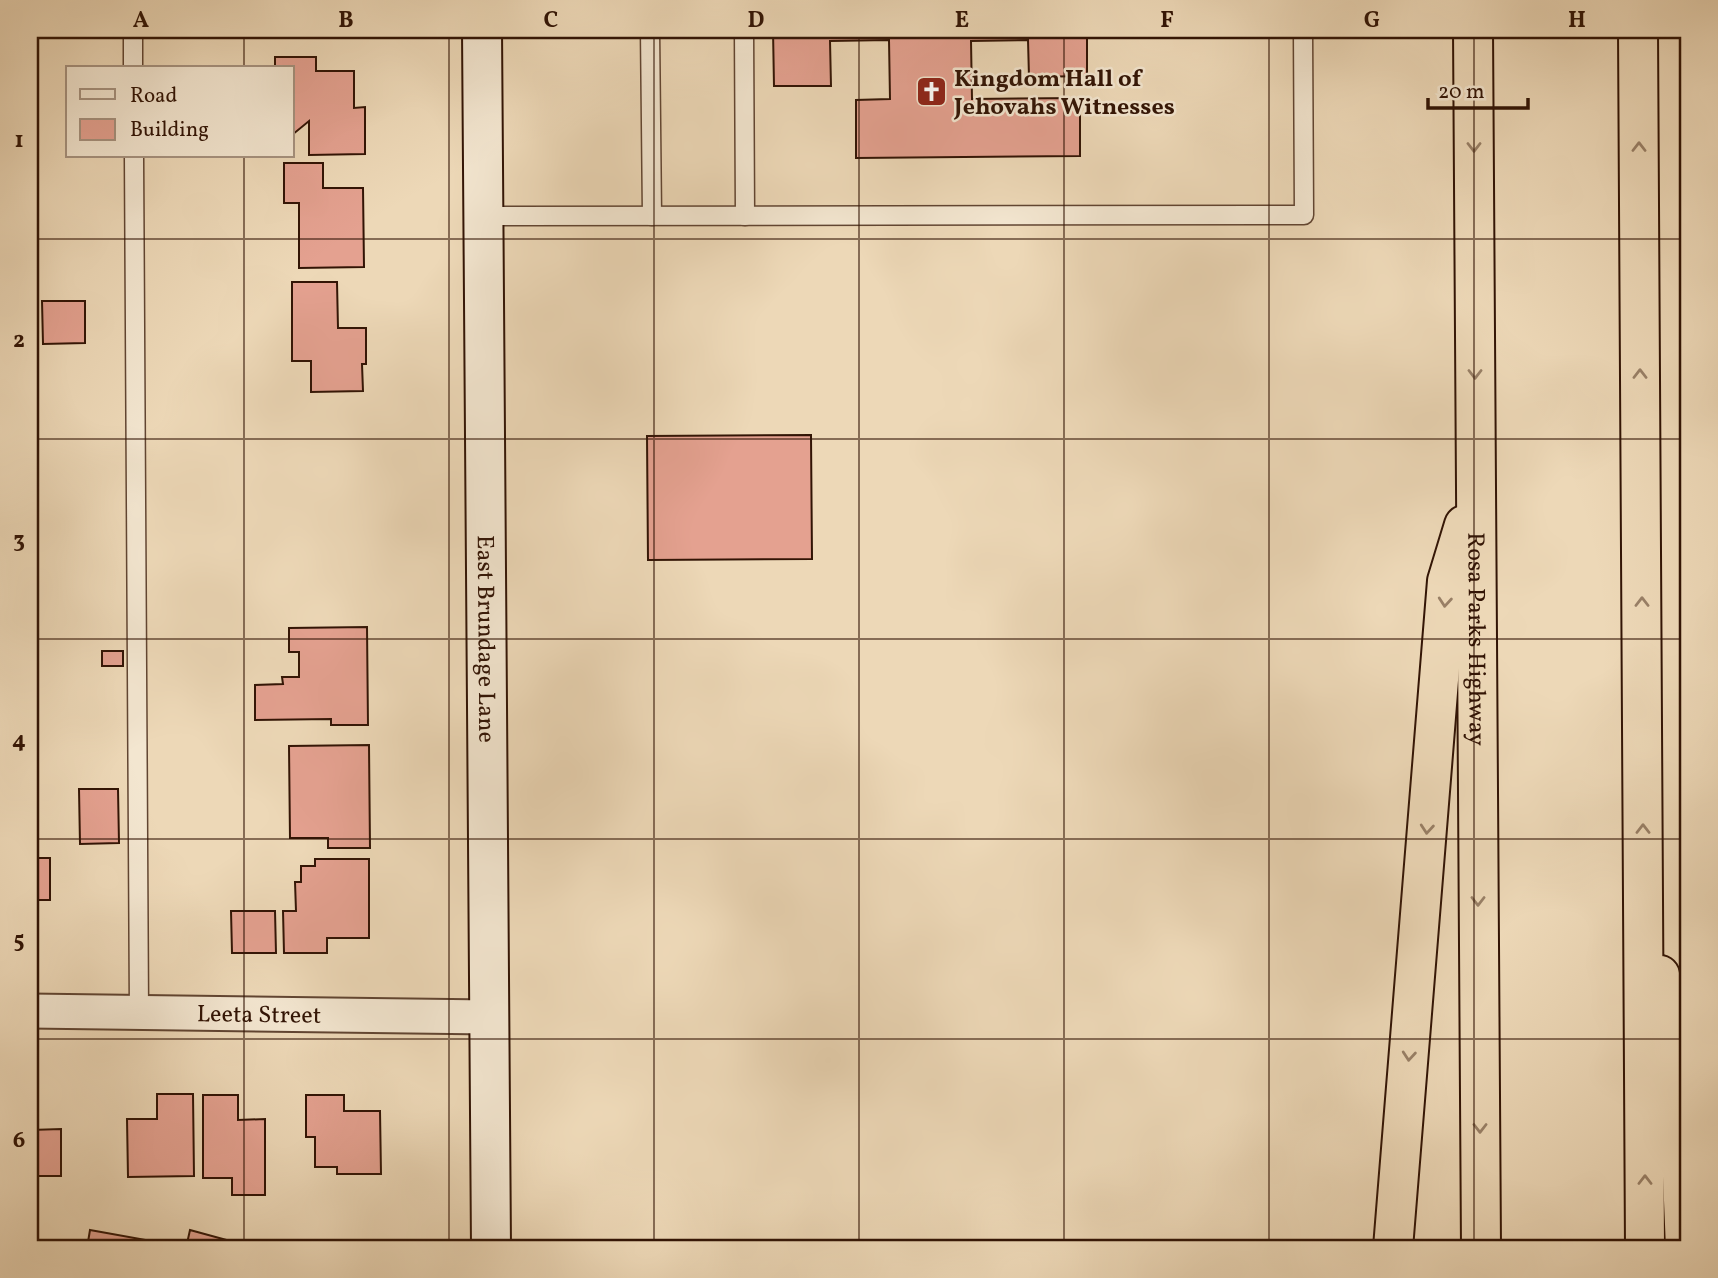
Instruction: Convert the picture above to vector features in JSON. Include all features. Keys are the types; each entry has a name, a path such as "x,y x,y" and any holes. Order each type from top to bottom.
{"highway":[{"name":"Rosa Parks Highway","path":"1473,30 1481,1248"},
{"path":"1638,30 1645,1248"},
{"path":"1393,1248 1447,581 1475,489"},
{"path":"1644,898 1677,1056 1685,1248"}],"main road":[{"name":"East Brundage Lane","path":"482,30 491,1248"}],"street":[{"name":"Leeta Street","path":"30,1011 490,1017"}],"lane":[{"path":"133,30 133,66"},
{"path":"650,30 652,216"},
{"path":"744,30 745,216"},
{"path":"484,216 1304,215 1303,30"},
{"path":"134,158 139,1012"}],"building":[{"name":"Kingdom Hall of Jehovahs Witnesses","path":"773,30 1087,30 1087,76 1029,77 1028,40 971,41 972,99 1080,98 1080,156 856,158 856,100 890,99 889,40 830,41 831,86 774,86"},
{"path":"275,57 316,57 316,71 354,71 354,108 365,107 365,154 309,155 309,121 294,133 294,66 275,66"},
{"path":"284,163 323,163 323,188 363,188 364,267 299,268 299,203 284,203"},
{"path":"292,282 337,282 338,328 366,328 366,364 362,364 363,391 311,392 311,361 292,361"},
{"path":"42,301 85,301 85,343 43,344"},
{"path":"811,435 812,559 648,560 647,436"},
{"path":"367,627 368,725 331,725 331,719 255,720 255,685 283,684 282,677 299,677 299,652 289,652 289,628"},
{"path":"102,651 123,651 123,666 102,666"},
{"path":"369,745 370,848 328,848 328,838 290,838 289,746"},
{"path":"79,789 118,789 119,843 80,844"},
{"path":"30,858 50,858 50,900 30,900"},
{"path":"315,859 369,859 369,938 327,938 327,953 284,953 283,911 296,911 295,882 301,882 301,866 315,866"},
{"path":"231,911 275,911 276,953 232,953"},
{"path":"157,1094 193,1094 194,1176 128,1177 127,1119 157,1119"},
{"path":"30,1095 31,1130 61,1129 61,1176 30,1176"},
{"path":"203,1095 238,1095 238,1120 265,1119 265,1195 232,1195 232,1178 203,1178"},
{"path":"306,1095 344,1095 344,1111 380,1111 381,1174 337,1174 337,1167 315,1167 315,1137 306,1137"},
{"path":"90,1230 168,1244 167,1248 87,1248"},
{"path":"190,1230 256,1248 186,1248"}],"place":[{"name":"Kingdom Hall of Jehovahs Witnesses","path":"931,92"}]}
